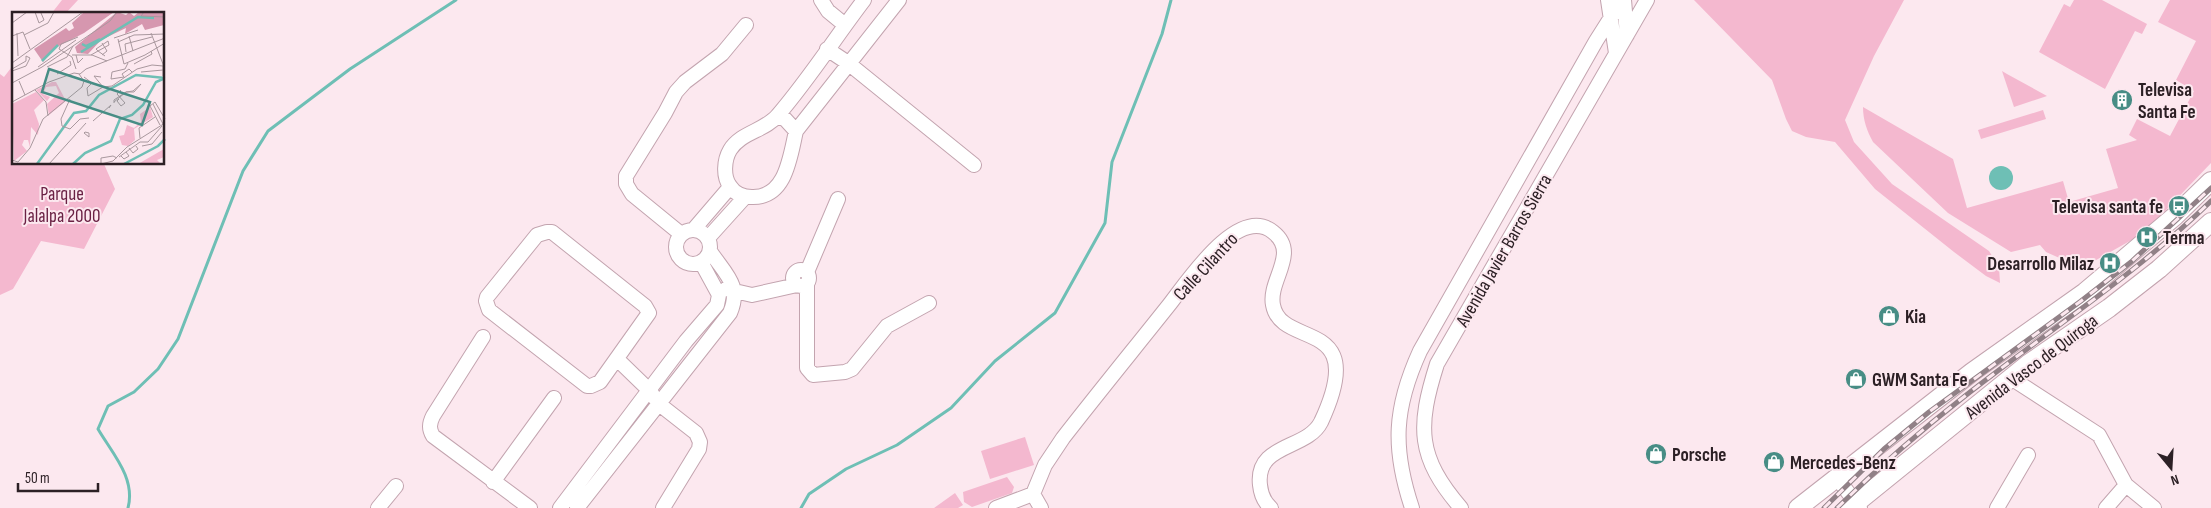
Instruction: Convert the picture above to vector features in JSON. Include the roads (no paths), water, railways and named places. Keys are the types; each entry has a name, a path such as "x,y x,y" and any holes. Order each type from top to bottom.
{"main road":[{"name":"Avenida Vasco de Quiroga","path":"1798,508 1972,372 2085,292 2175,216 2211,181"},
{"name":"Avenida Vasco de Quiroga","path":"1856,506 2011,378 2109,308 2159,269 2211,222"}],"street":[{"path":"821,0 828,11 845,25"},
{"path":"864,0 777,117 737,141 728,153 725,179 730,187 745,197 759,198 771,193 779,185 784,176 796,132 899,0"},
{"path":"1608,0 1616,53"},
{"path":"1623,0 1627,35"},
{"name":"Avenida Javier Barros Sierra","path":"1412,508 1401,469 1398,440 1399,407 1407,379 1425,342 1610,19 1623,0"},
{"name":"Avenida Javier Barros Sierra","path":"1461,508 1438,479 1427,451 1423,426 1426,399 1436,364 1647,0"},
{"path":"560,508 686,341 718,304 719,295 702,232 687,232 632,194 626,184 626,176 676,92 685,82 722,54 746,25"},
{"path":"828,49 974,165"},
{"path":"777,117 784,119 796,132"},
{"path":"730,187 675,247 677,254 687,263 706,250 745,197"},
{"path":"838,199 804,280 807,368 814,375 845,372 852,369 887,326 929,302"},
{"name":"Calle Cilantro","path":"1033,494 1045,466 1063,438 1192,276 1234,232 1245,226 1257,225 1267,227 1275,233 1284,250 1284,260 1273,294 1273,305 1277,315 1282,321 1318,338 1328,346 1336,367 1336,378 1332,394 1320,424 1310,434 1277,451 1266,461 1260,471 1262,495 1266,504 1271,508"},
{"path":"552,232 648,309 649,317 617,359 600,382 587,386 488,310 487,297 536,235 552,232"},
{"path":"577,508 730,313 735,300 735,291 706,250"},
{"path":"716,287 752,295 804,280"},
{"path":"483,337 433,416 430,430 433,436 492,482 530,508"},
{"path":"617,359 650,391 658,404 696,433 700,442 699,449 663,508"},
{"path":"2011,378 2098,435 2126,484 2154,508"},
{"path":"492,482 554,398"},
{"path":"1997,508 2028,454"},
{"path":"1836,478 1856,506"},
{"path":"2106,508 2126,484"},
{"path":"378,508 396,486"},
{"path":"996,508 1033,494 1041,508"}],"waterway":[{"path":"128,508 130,497 126,476 98,429 108,406 134,392 158,369 178,339 243,171 268,131 350,69 456,0"},
{"path":"801,508 809,494 846,469 897,445 951,408 995,361 1055,313 1105,223 1112,162 1162,34 1171,0"}],"railway":[{"path":"1824,508 1884,449 1929,412 2081,301 2131,262 2211,188"},
{"path":"1837,508 1932,423 2152,254 2211,201"}],"place":[{"name":"Televisa Santa Fe","path":"2122,100"},
{"name":"Televisa santa fe","path":"2179,206"},
{"name":"Terma","path":"2147,237"},
{"name":"Desarrollo Milaz","path":"2110,263"},
{"name":"Kia","path":"1889,316"},
{"name":"GWM Santa Fe","path":"1856,379"},
{"name":"Porsche","path":"1656,454"},
{"name":"Mercedes-Benz","path":"1774,462"}],"park label":[{"name":"Parque Jalalpa 2000","path":"62,204"}]}
